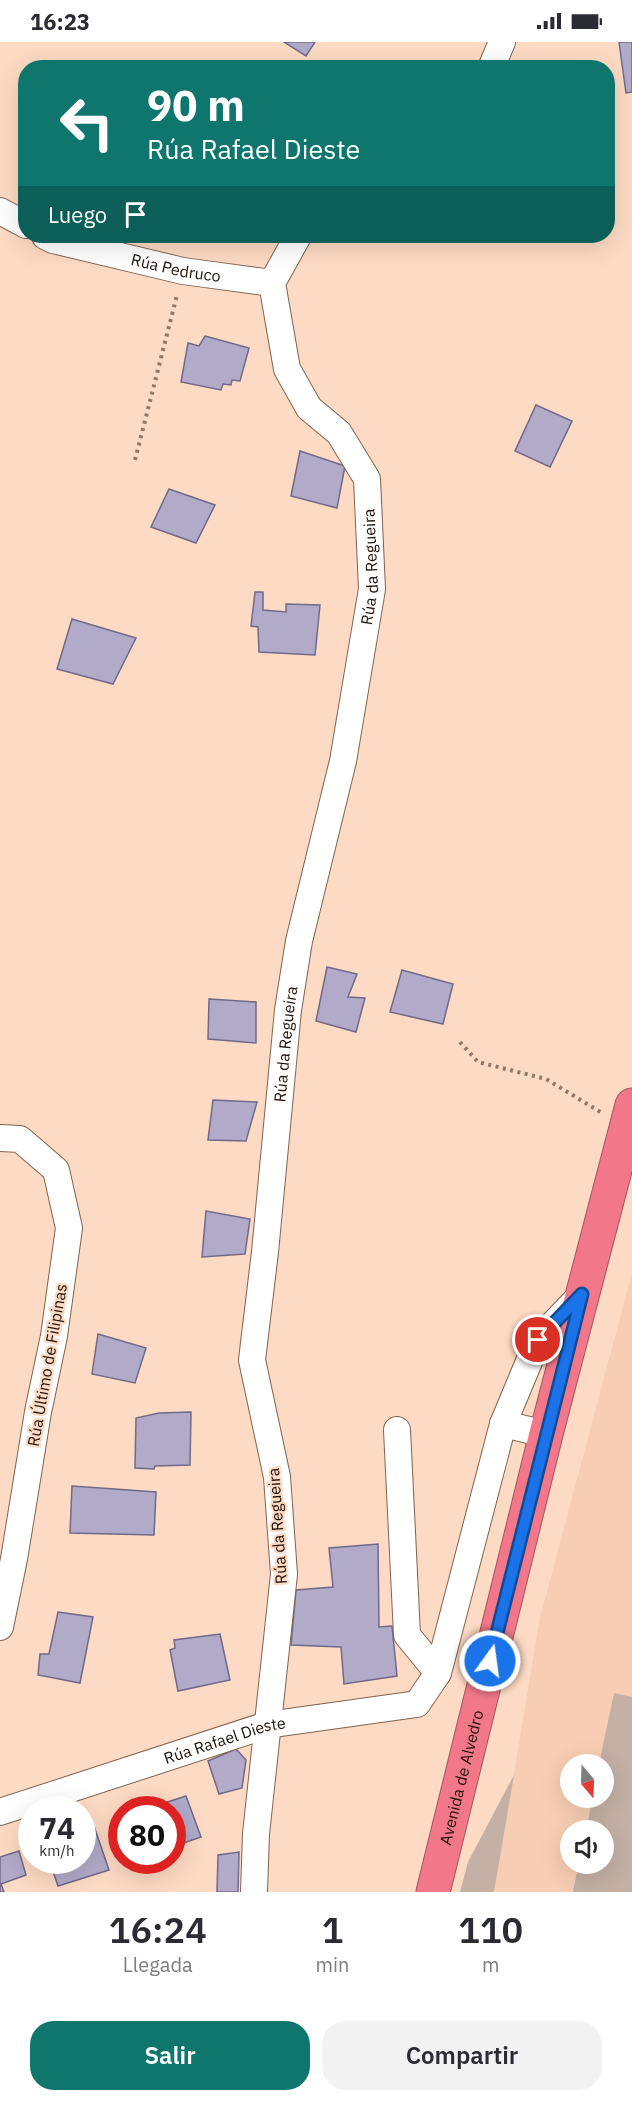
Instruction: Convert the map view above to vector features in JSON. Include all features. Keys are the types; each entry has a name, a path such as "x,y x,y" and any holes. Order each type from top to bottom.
{"highway":[{"name":"Avenida de Alvedro","path":"433,1892 546,1434 628,1116"}],"street":[{"path":"494,60 502,42"},
{"path":"0,211 18,221"},
{"name":"Rúa Pedruco","path":"66,243 183,271 272,283"},
{"path":"272,283 294,243"},
{"name":"Rúa da Regueira","path":"254,1892 256,1834 284,1574 277,1477 252,1360 265,1252 288,1010 299,941 343,761 372,589 367,479 339,433 309,408 287,369 272,283"},
{"name":"Rúa Último de Filipinas","path":"0,1138 20,1139 56,1170 69,1228 54,1336 38,1412 14,1559 0,1627"},
{"name":"Rúa Rafael Dieste","path":"0,1812 267,1725 417,1704 438,1673 503,1424 538,1340 582,1294"},
{"path":"503,1424 546,1434"},
{"path":"398,1430 407,1635 438,1673"}],"path":[{"path":"135,460 183,271"},
{"path":"460,1042 478,1062 546,1078 628,1116"}],"shaded area":[{"path":"632,1273 632,1892 494,1892 540,1618"},
{"path":"614,1693 632,1697 632,1892 573,1892 577,1874 614,1874 614,1820 588,1820 591,1808 614,1808 614,1754 601,1754"},
{"path":"514,1775 494,1892 460,1892 468,1862"}],"building":[{"path":"284,42 315,42 306,56"},
{"path":"619,42 632,42 632,92 626,93"},
{"path":"205,336 249,348 240,381 232,380 231,385 223,384 221,390 181,382 188,343 199,346"},
{"path":"536,405 572,421 550,467 515,451"},
{"path":"300,451 345,466 337,508 291,496"},
{"path":"169,489 215,505 196,543 151,527"},
{"path":"255,592 263,592 263,610 286,612 286,604 320,605 315,655 259,652 258,627 251,626"},
{"path":"72,619 136,638 113,684 57,669"},
{"path":"327,967 357,974 348,997 365,998 356,1032 316,1021"},
{"path":"402,970 453,984 443,1024 390,1012"},
{"path":"209,999 256,1002 256,1043 208,1039"},
{"path":"213,1100 257,1102 246,1141 208,1140"},
{"path":"206,1211 250,1219 245,1254 202,1257"},
{"path":"98,1334 146,1348 135,1383 92,1374"},
{"path":"191,1412 190,1465 155,1466 154,1469 135,1468 136,1418 159,1413"},
{"path":"72,1486 156,1492 154,1535 70,1533"},
{"path":"378,1544 379,1627 392,1626 397,1676 344,1684 341,1647 291,1645 296,1590 333,1587 329,1548"},
{"path":"58,1612 93,1617 80,1683 38,1675 40,1654 49,1654"},
{"path":"220,1634 230,1680 178,1691 170,1650 175,1648 174,1640"},
{"path":"236,1749 246,1760 242,1788 219,1794 208,1761"},
{"path":"186,1796 201,1837 186,1842"},
{"path":"96,1832 108,1870 58,1886 54,1874 96,1874"},
{"path":"18,1851 18,1874 26,1875 1,1884 4,1892 0,1892 0,1857"},
{"path":"239,1852 238,1892 217,1892 218,1855"}],"route":[{"path":"490,1661 582,1294 538,1340"}]}
